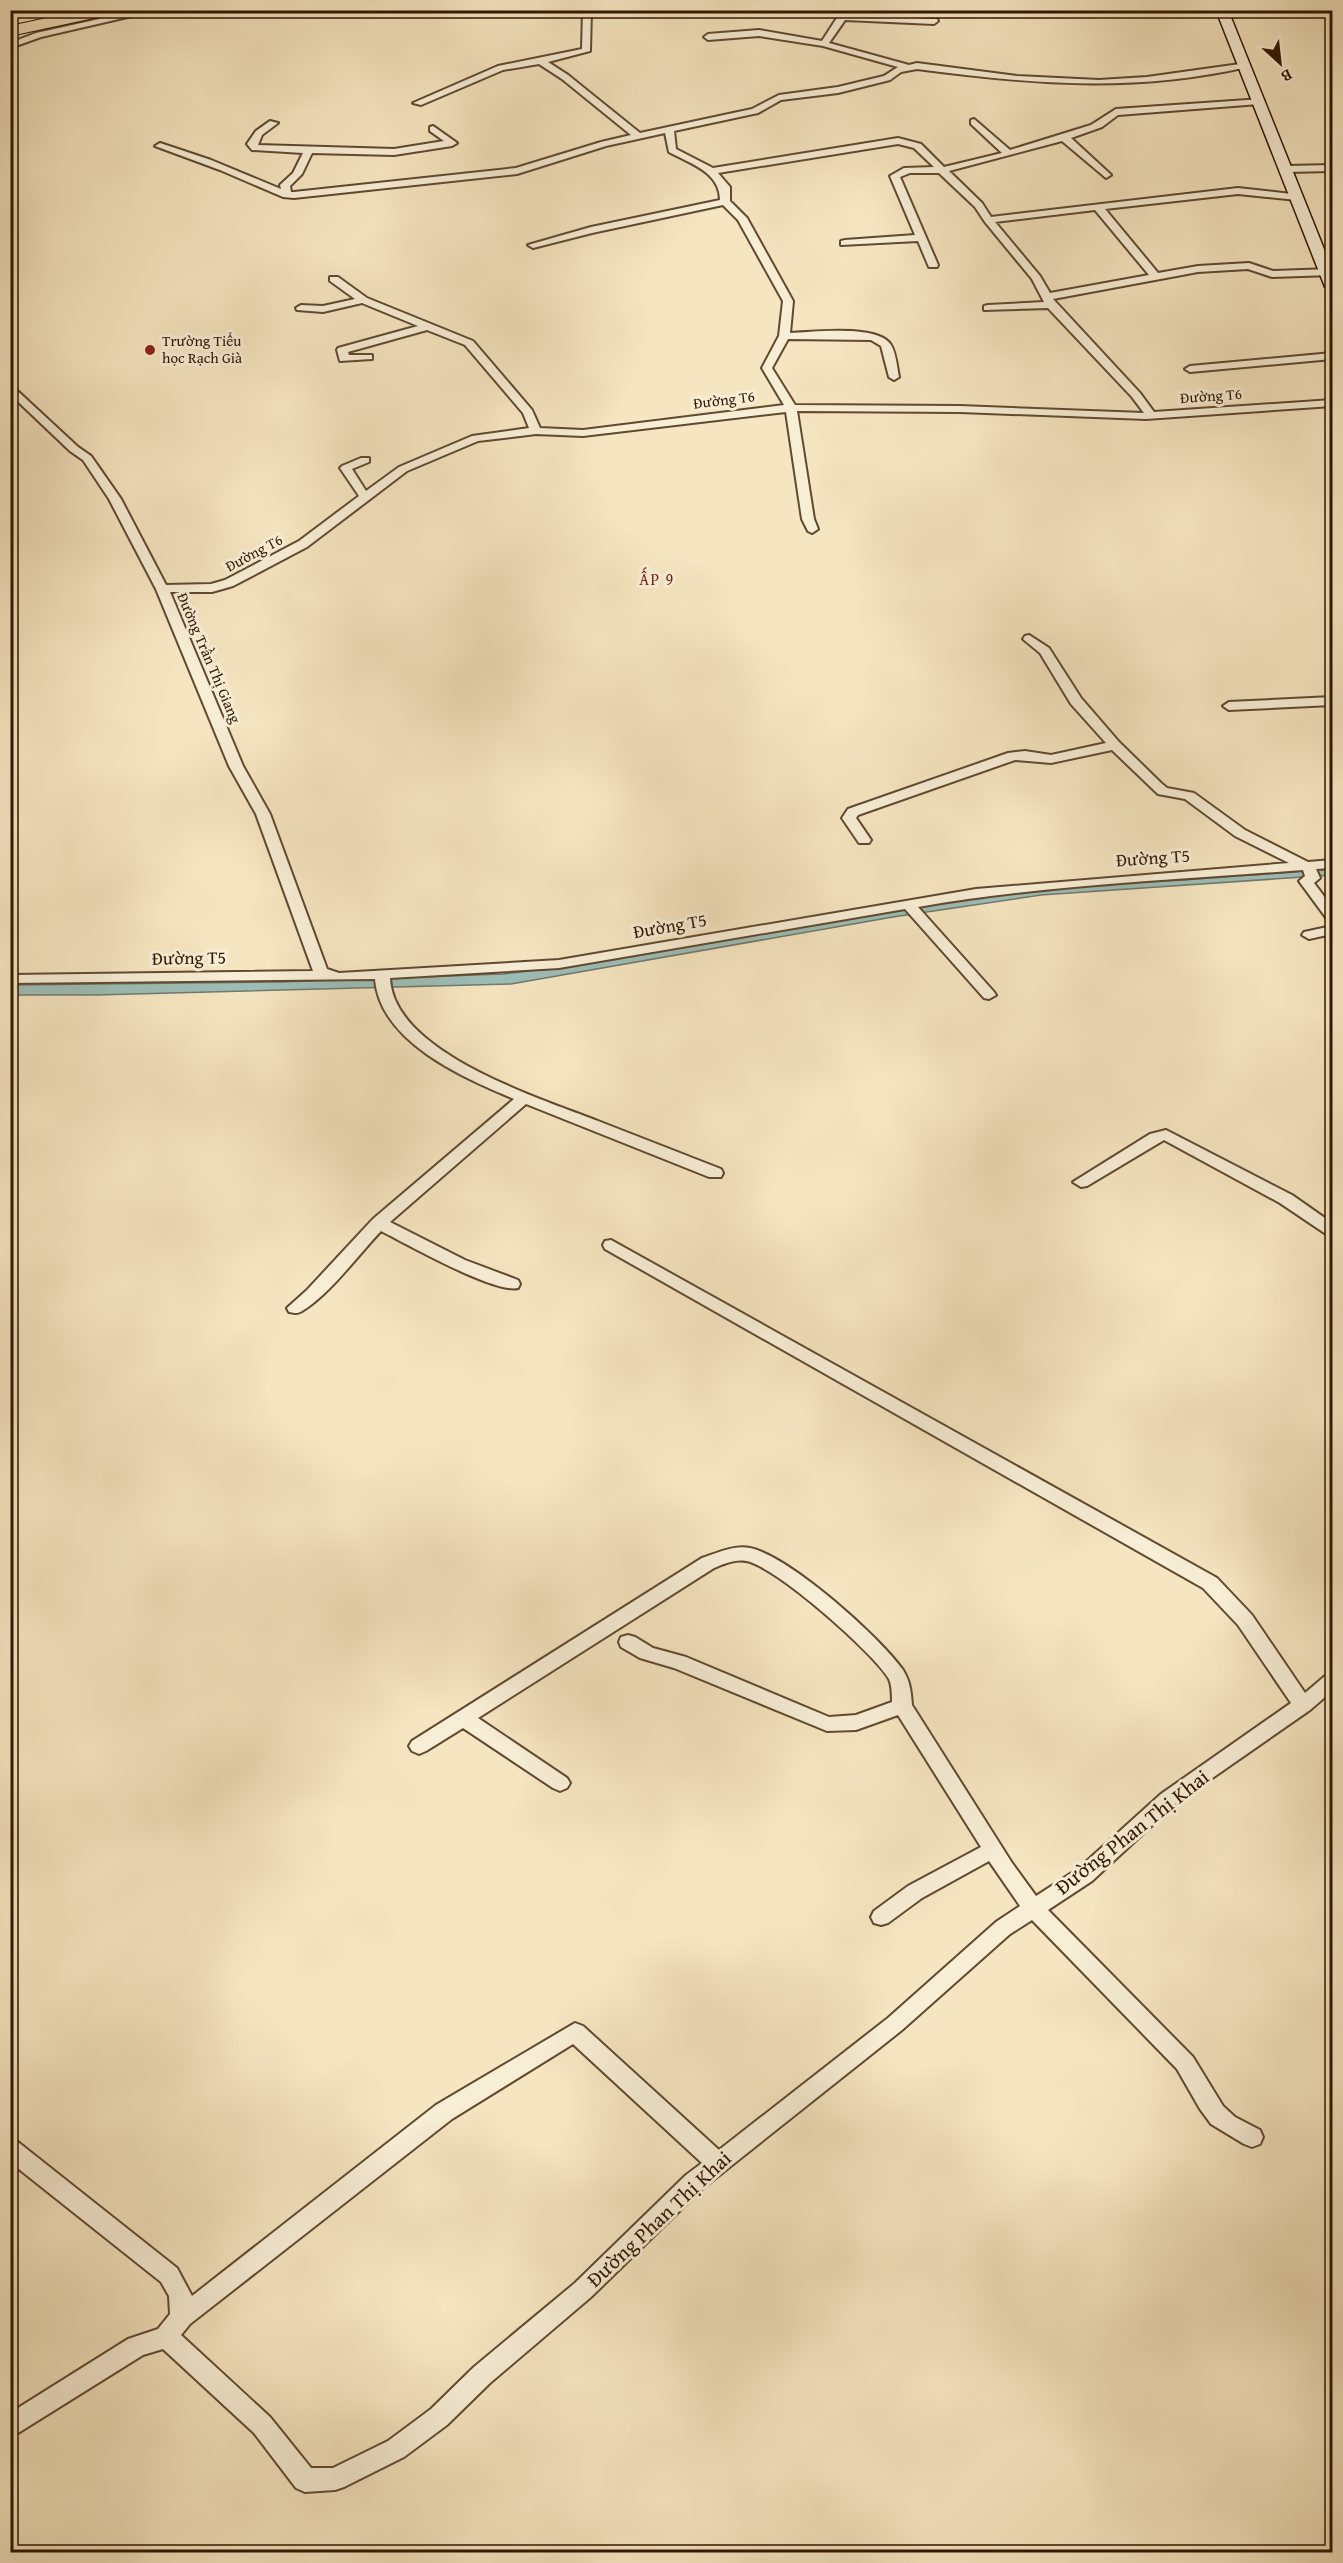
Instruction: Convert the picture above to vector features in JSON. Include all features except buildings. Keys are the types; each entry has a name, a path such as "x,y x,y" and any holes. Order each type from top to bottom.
{"highway":[{"path":"10,21 59,10"},
{"path":"10,31 108,10"}],"street":[{"path":"10,46 39,35 154,10"},
{"path":"418,103 501,68 586,51 587,10"},
{"path":"1222,10 1329,272 1332,287"},
{"path":"824,44 846,14 934,21"},
{"path":"708,37 759,33 824,44 906,67"},
{"path":"540,62 565,77 638,136"},
{"path":"160,146 204,159 286,195 517,171 604,144 755,111 779,98 838,90 887,78 906,67 917,66 1052,82 1096,82 1165,79 1244,65"},
{"path":"933,265 895,176 898,172 942,170 1008,153 1105,123 1110,114 1116,112 1258,101"},
{"path":"974,122 1008,153"},
{"path":"273,123 255,138 252,144 255,148 394,152 452,143 433,129"},
{"path":"670,130 669,139 672,150 712,171 724,187 725,202 742,218 788,301 784,336 767,368 791,408 808,519 812,529"},
{"path":"1064,137 1083,151 1106,175"},
{"path":"712,171 904,140 918,146 979,205 988,220 1036,279 1048,301 1136,395 1151,415"},
{"path":"286,195 285,185 297,174 309,150"},
{"path":"1287,169 1332,168"},
{"path":"988,220 1239,191 1297,197"},
{"path":"534,245 591,230 725,202"},
{"path":"1098,207 1155,275"},
{"path":"845,243 921,238"},
{"path":"988,308 1048,301 1155,275 1198,269 1249,266 1272,274 1329,272"},
{"path":"334,279 363,300 469,343 476,348 528,412 536,430"},
{"path":"301,308 323,309 363,300"},
{"path":"368,357 344,359 342,350 426,327"},
{"path":"784,336 861,334 874,337 886,345 894,377"},
{"path":"1191,369 1332,356"},
{"name":"Đường Trần Thị Giang","path":"10,387 87,458 115,499 162,589 236,766 263,814 321,971 325,975"},
{"name":"Đường T6","path":"162,589 212,588 229,583 303,544 403,469 476,438 536,430 583,433 791,408 936,409 1151,415 1332,403"},
{"path":"365,460 346,468 358,489 366,497"},
{"path":"1029,639 1045,652 1077,702 1143,774 1163,791 1190,796 1240,833 1311,873 1306,881 1332,916"},
{"path":"1229,706 1332,701"},
{"path":"864,840 849,818 853,812 1013,756 1059,758 1117,745"},
{"name":"Đường T5","path":"10,979 325,975 382,980 559,964 976,893 1064,884 1311,873 1332,864"},
{"path":"909,905 989,995"},
{"path":"1309,935 1332,930"},
{"path":"382,980 388,1003 413,1035 447,1059 525,1097 715,1173"},
{"path":"295,1308 313,1294 379,1223 525,1097"},
{"path":"1082,1182 1156,1137 1166,1135 1286,1199 1332,1230"},
{"path":"379,1223 459,1264 512,1284"},
{"path":"611,1245 1210,1583 1245,1620 1303,1705"},
{"path":"419,1746 708,1563 734,1553 752,1555 763,1560 817,1599 864,1638 896,1675 902,1690 902,1706 993,1850 1033,1908 1185,2063 1197,2079 1215,2114 1252,2137"},
{"path":"628,1642 647,1653 679,1662 827,1724 839,1726 854,1724 902,1706"},
{"name":"Đường Phan Thị Khai","path":"166,2337 190,2356 261,2425 305,2480 335,2479 396,2449 439,2417 482,2375 583,2290 694,2182 895,2024 1003,1928 1085,1875 1168,1799 1303,1705 1332,1681"},
{"path":"463,1718 560,1784"},
{"path":"881,1917 915,1892 993,1850"},
{"path":"10,2427 136,2347 166,2337 182,2317 444,2112 575,2032 718,2163"},
{"path":"10,2149 168,2275 180,2294 182,2317"}],"water":[{"path":"1332,869 1332,875 1041,895 893,917 511,984 96,995 11,995 11,985 282,982 503,974 572,966 991,895 1067,886"}],"place":[{"name":"Trường Tiểu học Rạch Già","path":"150,350"}],"district":[{"name":"ẤP 9","path":"657,579"}]}
